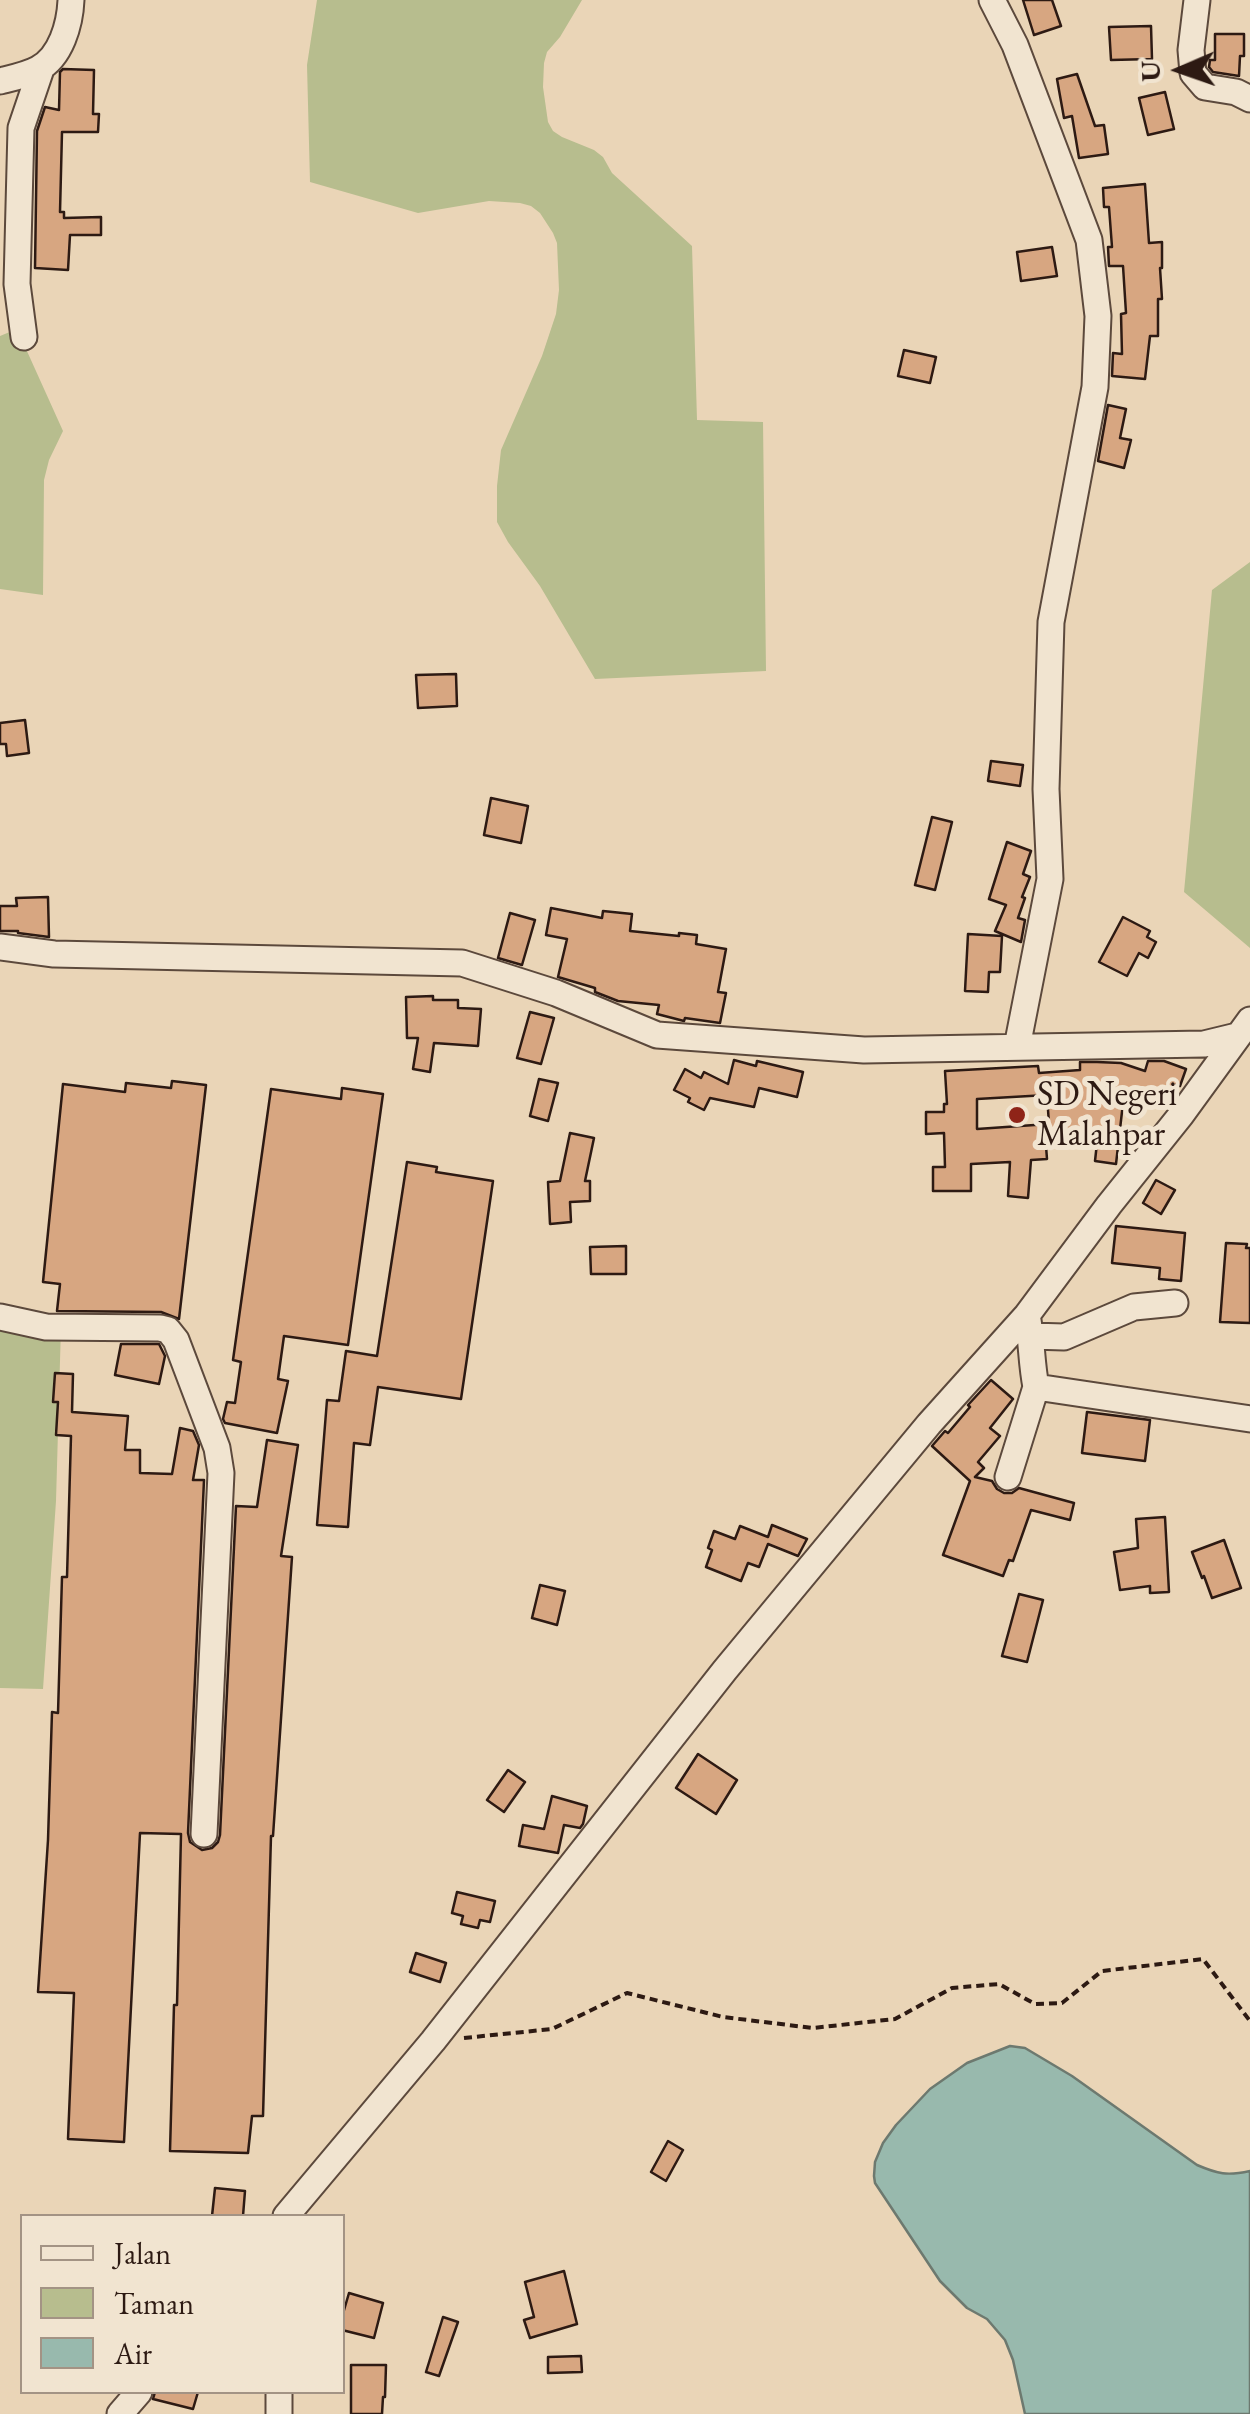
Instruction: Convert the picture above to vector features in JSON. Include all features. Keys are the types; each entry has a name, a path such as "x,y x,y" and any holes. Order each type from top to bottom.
{"street":[{"path":"24,337 17,284 21,128 41,68 61,44 70,20 71,0"},
{"path":"992,0 1016,45 1088,240 1098,316 1094,387 1050,622 1046,789 1050,879 1017,1047"},
{"path":"1197,0 1190,50 1192,73 1205,87 1236,92 1250,99"},
{"path":"0,81 41,68"},
{"path":"0,947 54,954 462,963 556,993 657,1034 864,1050 1204,1044 1243,1028"},
{"path":"288,2214 433,2041 692,1710 929,1424 1029,1326 1109,1204 1181,1116 1243,1028"},
{"path":"1029,1326 1064,1337 1134,1307 1175,1303"},
{"path":"0,1316 46,1328 160,1328 168,1330 176,1340 217,1448 221,1474 204,1834"},
{"path":"1008,1476 1036,1387 1029,1326"},
{"path":"1036,1387 1250,1419"},
{"path":"120,2414 137,2394"}],"path":[{"path":"433,2041 552,2029 626,1993 723,2017 813,2028 895,2019 952,1988 999,1984 1035,2004 1062,2003 1102,1970 1203,1959 1250,2021"}],"green space":[{"path":"317,0 582,0 547,52 543,87 548,122 562,137 603,157 612,173 692,246 697,420 763,422 766,671 595,679 497,522 501,450 556,314 559,290 553,233 540,213 520,203 489,201 418,213 310,182 307,65"},
{"path":"17,329 63,431 44,480 43,595 0,589 0,336"},
{"path":"1250,562 1250,948 1184,892 1212,590"},
{"path":"0,1311 61,1326 56,1501 43,1689 0,1688"}],"water":[{"path":"1010,2046 1025,2048 1072,2076 1197,2165 1223,2173 1250,2171 1250,2414 1025,2414 1005,2340 987,2319 967,2308 940,2281 874,2176 883,2143 930,2089 967,2063"}],"building":[{"path":"1023,0 1052,0 1061,26 1034,35"},
{"path":"1151,26 1152,59 1111,60 1109,27"},
{"path":"1215,34 1244,34 1239,76 1213,72 1209,67 1210,60 1215,60"},
{"path":"63,69 94,70 93,114 99,114 98,132 62,132 60,212 64,212 64,218 101,217 101,235 70,235 68,270 35,268 37,131 45,107 59,110"},
{"path":"1077,74 1095,126 1104,125 1108,154 1079,158 1072,116 1064,118 1057,79"},
{"path":"1165,92 1174,129 1148,135 1139,98"},
{"path":"1145,184 1149,243 1162,242 1162,299 1158,299 1158,336 1150,336 1145,379 1112,376 1113,353 1122,354 1121,314 1126,313 1123,266 1109,266 1109,207 1104,207 1103,188"},
{"path":"1052,247 1057,276 1021,281 1017,252"},
{"path":"904,350 936,357 930,383 898,376"},
{"path":"1108,405 1126,409 1120,438 1131,440 1124,468 1098,461"},
{"path":"456,674 457,706 418,708 416,675"},
{"path":"25,720 29,753 7,756 6,744 0,744 0,723"},
{"path":"991,761 1023,765 1020,786 988,781"},
{"path":"491,798 528,806 521,843 484,835"},
{"path":"932,817 952,822 935,890 915,885"},
{"path":"1007,842 1031,851 1023,874 1030,877 1018,918 1025,920 1021,942 995,931 1006,905 989,899"},
{"path":"48,897 49,937 0,931 0,906 17,906 16,898"},
{"path":"551,908 602,918 603,911 632,914 630,931 697,935 696,944 726,949 718,992 726,993 720,1023 685,1018 684,1021 657,1014 659,1005 618,1001 595,992 595,988 558,977 567,939 546,935"},
{"path":"510,913 535,920 522,965 498,958"},
{"path":"1123,917 1150,931 1147,937 1156,942 1148,958 1139,953 1127,976 1099,962"},
{"path":"968,934 1002,936 1000,972 989,972 988,992 965,991"},
{"path":"433,996 433,1000 458,1000 458,1008 481,1009 478,1046 434,1043 430,1072 413,1069 418,1038 407,1038 406,997"},
{"path":"530,1012 554,1018 541,1064 517,1058"},
{"path":"734,1060 803,1072 797,1097 759,1088 754,1107 710,1098 704,1110 674,1090 685,1069 701,1078 704,1072 728,1084"},
{"path":"1148,1061 1164,1061 1186,1069 1180,1086 1176,1085 1167,1103 1136,1087 1130,1105 1123,1103 1116,1164 1095,1161 1097,1143 1046,1146 1047,1159 1031,1160 1028,1198 1008,1196 1010,1162 971,1164 971,1191 933,1191 933,1167 945,1167 944,1133 926,1134 926,1112 944,1112 945,1071 1038,1066 1039,1073 1080,1070 1080,1062 1097,1062 1121,1063 1145,1071","holes":["1047,1095 1049,1124 977,1129 977,1099"]},
{"path":"539,1079 558,1083 548,1121 530,1116"},
{"path":"172,1081 206,1085 179,1319 161,1312 57,1311 60,1284 43,1282 63,1084 125,1092 126,1083 171,1088"},
{"path":"342,1088 383,1094 348,1345 284,1336 278,1379 288,1381 277,1433 225,1423 227,1402 235,1403 241,1362 233,1360 271,1089 341,1099"},
{"path":"570,1133 594,1138 585,1181 590,1181 590,1201 570,1202 571,1222 550,1224 548,1182 560,1181"},
{"path":"407,1162 437,1167 436,1172 493,1181 461,1399 378,1387 370,1445 354,1443 348,1527 317,1525 327,1400 339,1401 346,1351 377,1356"},
{"path":"1156,1180 1175,1190 1161,1214 1143,1203"},
{"path":"1116,1226 1185,1233 1181,1281 1159,1279 1160,1268 1112,1263"},
{"path":"1226,1243 1247,1244 1246,1248 1250,1248 1250,1323 1220,1322"},
{"path":"626,1246 626,1274 591,1274 590,1247"},
{"path":"121,1344 159,1344 165,1356 159,1384 115,1375"},
{"path":"55,1373 73,1374 72,1412 128,1416 125,1450 140,1450 140,1473 172,1474 180,1428 193,1431 199,1445 193,1480 204,1480 188,1833 190,1842 202,1850 212,1848 220,1835 236,1506 257,1507 267,1440 298,1445 281,1556 292,1557 271,1836 263,2116 252,2116 248,2153 170,2151 181,1834 140,1833 124,2142 68,2139 74,1993 38,1992 52,1712 58,1713 62,1577 67,1577 71,1436 56,1435"},
{"path":"991,1380 1013,1399 990,1428 1000,1436 978,1462 984,1468 975,1477 992,1481 1004,1493 1019,1488 1074,1503 1070,1520 1031,1510 1013,1561 1009,1560 1003,1576 943,1555 970,1481 932,1446 945,1431 948,1433"},
{"path":"1087,1412 1150,1420 1145,1461 1082,1453"},
{"path":"1165,1517 1169,1592 1150,1593 1150,1586 1120,1590 1114,1552 1138,1548 1136,1519"},
{"path":"772,1525 807,1539 798,1556 768,1544 759,1567 748,1563 741,1581 706,1567 714,1531 735,1539 740,1526 768,1537"},
{"path":"1224,1540 1241,1588 1212,1598 1192,1552"},
{"path":"540,1585 565,1591 557,1625 532,1618"},
{"path":"1019,1594 1043,1600 1027,1662 1002,1656"},
{"path":"698,1754 737,1780 716,1814 676,1788"},
{"path":"508,1770 525,1782 504,1812 487,1800"},
{"path":"552,1796 587,1806 583,1824 580,1828 564,1825 558,1853 519,1846 523,1825 544,1829"},
{"path":"457,1892 495,1901 490,1922 480,1920 478,1928 461,1924 463,1916 452,1913"},
{"path":"416,1953 446,1963 440,1982 410,1972"},
{"path":"668,2141 683,2150 666,2181 651,2172"},
{"path":"215,2188 245,2191 243,2214 212,2214"},
{"path":"564,2271 577,2324 530,2338 524,2320 534,2317 525,2282"},
{"path":"349,2293 383,2303 374,2338 345,2331"},
{"path":"443,2317 458,2322 439,2376 426,2372"},
{"path":"581,2356 582,2372 548,2373 548,2357"},
{"path":"351,2365 386,2365 382,2414 351,2414"},
{"path":"154,2394 197,2394 193,2409 153,2399"}],"place":[{"name":"SD Negeri Malahpar","path":"1017,1115"}]}
